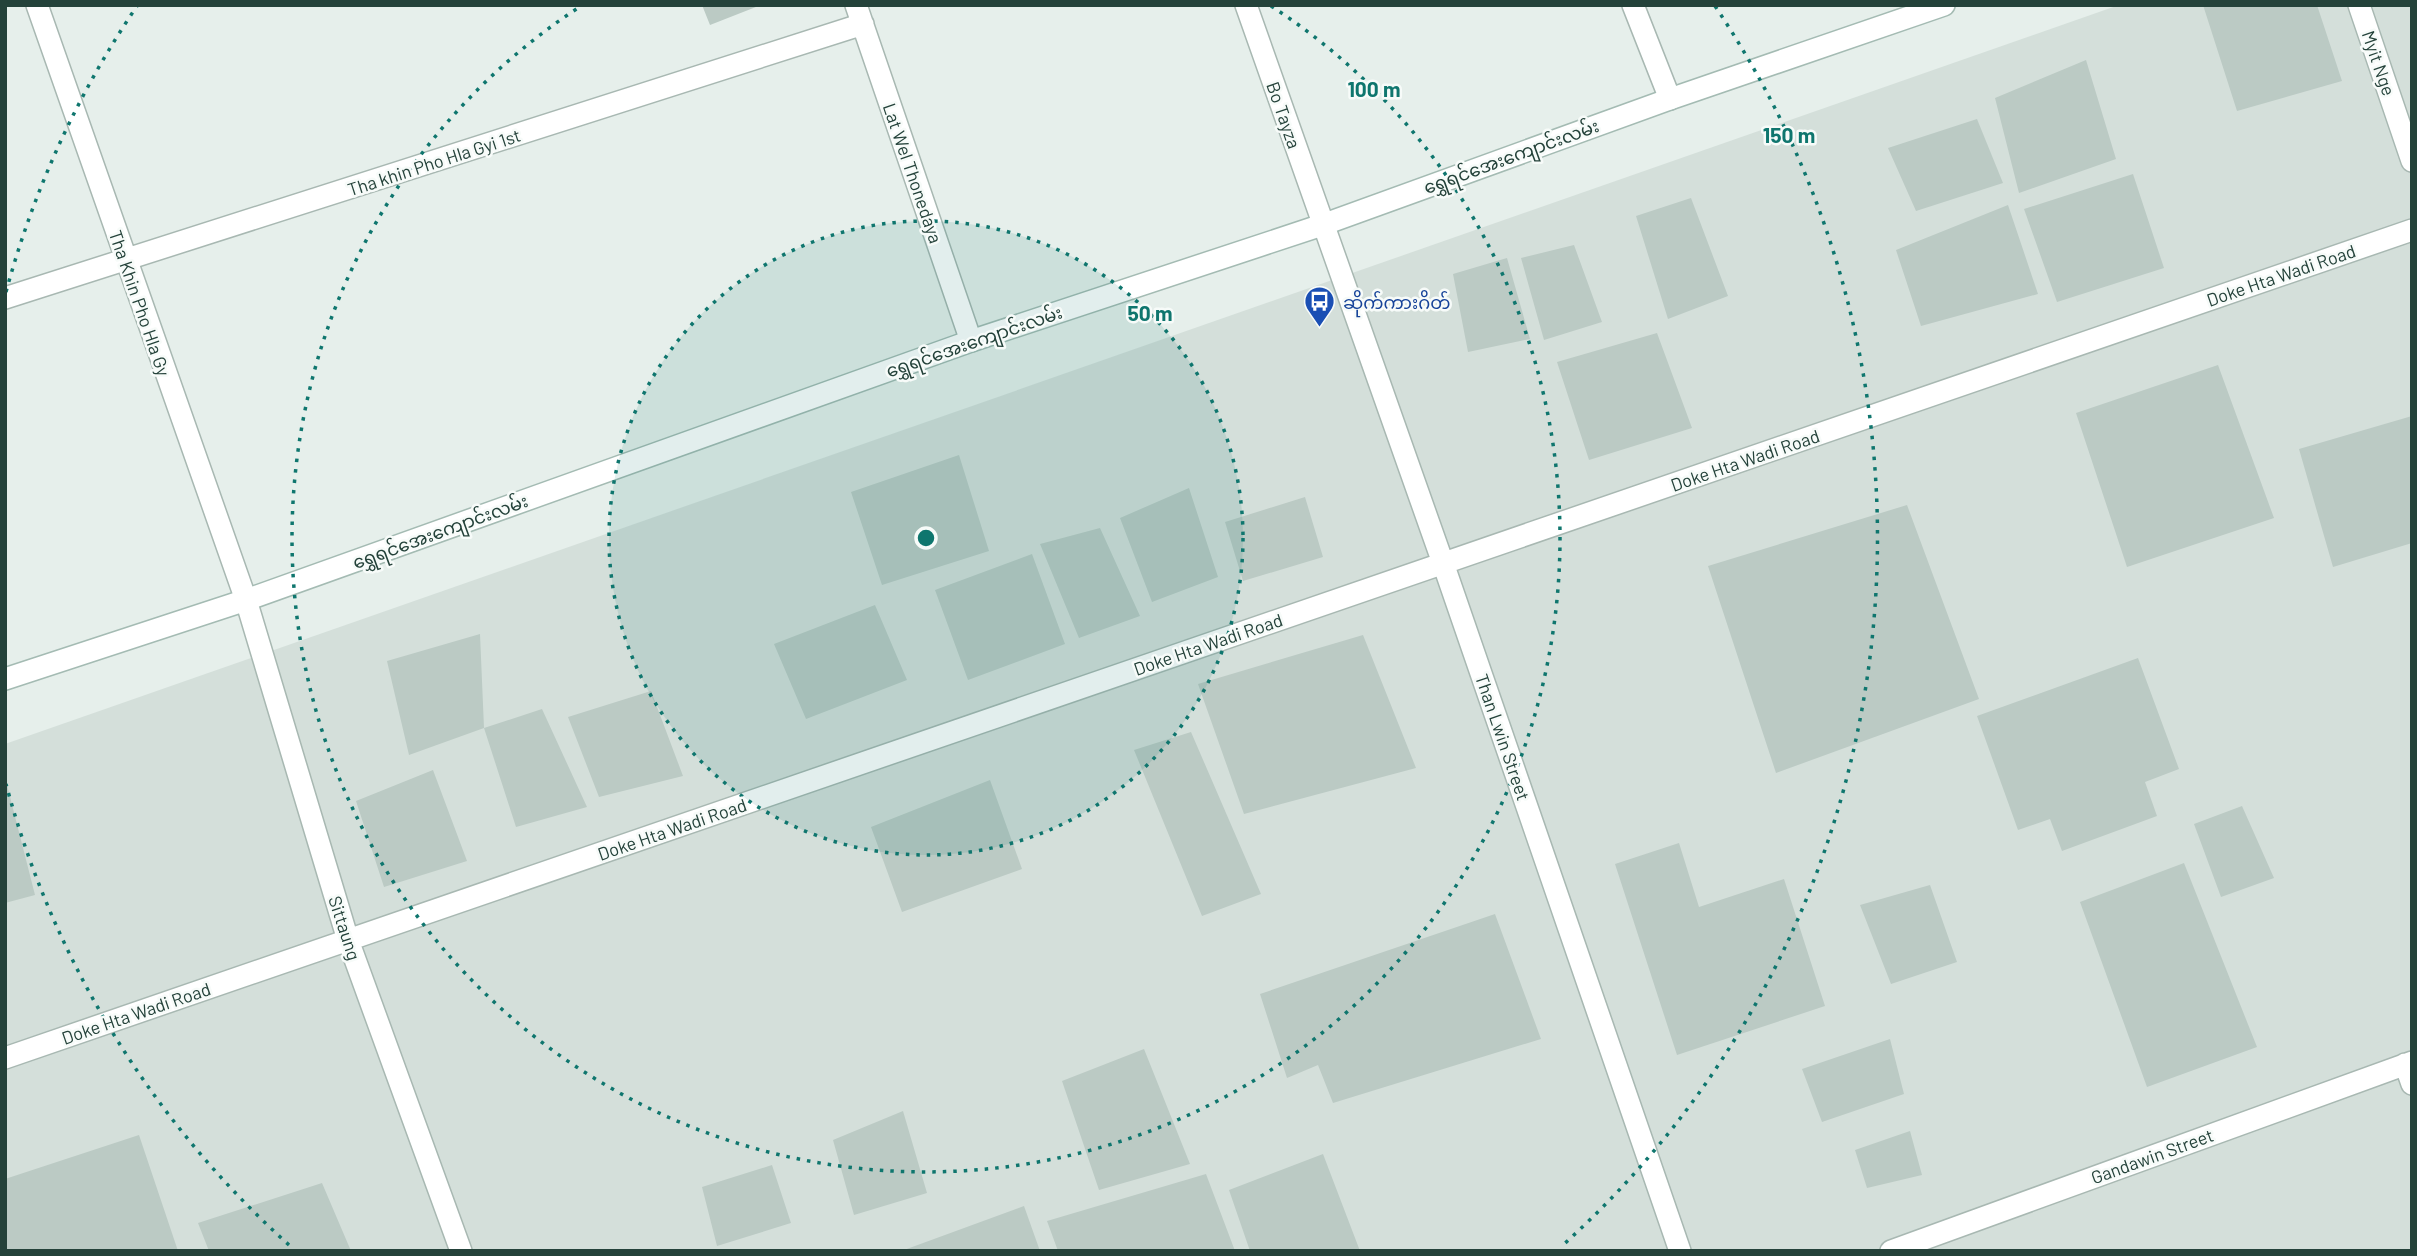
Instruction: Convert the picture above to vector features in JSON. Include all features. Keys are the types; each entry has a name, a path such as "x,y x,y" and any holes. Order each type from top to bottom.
{"street":[{"name":"Tha Khin Pho Hla Gy","path":"37,5 246,600"},
{"name":"Bo Tayza","path":"1246,5 1322,225"},
{"path":"1633,5 1670,99"},
{"name":"ရွှေရင်အေးကျောင်းလမ်း","path":"5,679 246,600 971,341 1322,225 1670,99 1944,5"},
{"name":"Myit Nge","path":"2359,5 2412,161"},
{"name":"Tha khin Pho Hla Gyi 1st","path":"5,298 125,261 859,15"},
{"name":"Lat Wel Thonedaya","path":"859,15 971,341"},
{"name":"Than Lwin Street","path":"1322,225 1443,564 1680,1251"},
{"name":"Doke Hta Wadi Road","path":"5,1058 2412,230"},
{"name":"Sittaung","path":"246,600 348,940 461,1251"},
{"name":"Gandawin Street","path":"1891,1251 2409,1070"}],"shaded area":[{"path":"2119,5 2412,5 2412,1251 5,1251 5,744"}],"building":[{"path":"702,5 761,5 710,25"},
{"path":"2203,5 2317,5 2342,81 2237,111"},
{"path":"2086,60 2116,159 2019,193 1995,98"},
{"path":"1977,119 2003,183 1916,211 1888,148"},
{"path":"2133,174 2164,268 2057,302 2024,209"},
{"path":"1691,198 1728,296 1668,319 1636,216"},
{"path":"2008,205 2038,294 1921,326 1896,250"},
{"path":"1574,245 1602,322 1544,340 1521,258"},
{"path":"1507,258 1530,339 1468,352 1453,274"},
{"path":"1657,333 1692,428 1589,460 1557,362"},
{"path":"2218,365 2274,518 2127,567 2076,413"},
{"path":"2412,416 2412,543 2333,567 2299,449"},
{"path":"959,455 989,551 882,585 851,492"},
{"path":"1189,488 1218,577 1152,602 1120,518"},
{"path":"1305,497 1323,557 1243,581 1225,522"},
{"path":"1907,505 1979,699 1776,773 1708,566"},
{"path":"1100,528 1140,616 1079,638 1040,544"},
{"path":"1032,554 1065,644 968,680 935,590"},
{"path":"875,605 907,680 806,719 774,644"},
{"path":"480,634 484,728 409,755 387,661"},
{"path":"1363,635 1416,768 1244,814 1198,684"},
{"path":"2138,658 2179,769 2145,782 2157,816 2062,851 2050,819 2018,830 1977,716"},
{"path":"651,691 683,776 599,797 568,717"},
{"path":"542,709 587,807 516,827 484,728"},
{"path":"1191,732 1261,894 1202,916 1134,750"},
{"path":"433,770 467,861 384,887 356,801"},
{"path":"990,780 1022,869 902,912 871,827"},
{"path":"5,782 35,895 5,903"},
{"path":"2242,806 2274,878 2221,897 2194,824"},
{"path":"1679,843 1699,907 1784,879 1825,1006 1677,1055 1615,864"},
{"path":"2184,863 2257,1047 2147,1087 2080,902"},
{"path":"1930,885 1957,962 1891,984 1860,905"},
{"path":"1495,914 1541,1039 1333,1103 1318,1065 1287,1078 1260,994"},
{"path":"1890,1039 1904,1094 1822,1122 1802,1069"},
{"path":"1144,1049 1190,1164 1099,1190 1062,1081"},
{"path":"903,1111 927,1193 854,1215 833,1140"},
{"path":"1910,1131 1922,1175 1867,1188 1855,1150"},
{"path":"139,1135 178,1251 5,1251 5,1179"},
{"path":"1323,1154 1360,1251 1250,1251 1229,1190"},
{"path":"772,1165 791,1223 717,1246 702,1187"},
{"path":"1206,1174 1235,1251 1058,1251 1047,1221"},
{"path":"322,1183 351,1251 209,1251 198,1223"},
{"path":"1024,1206 1040,1251 904,1251 904,1250"}],"place":[{"name":"ဆိုက်ကားဂိတ်","path":"1320,329"}]}
